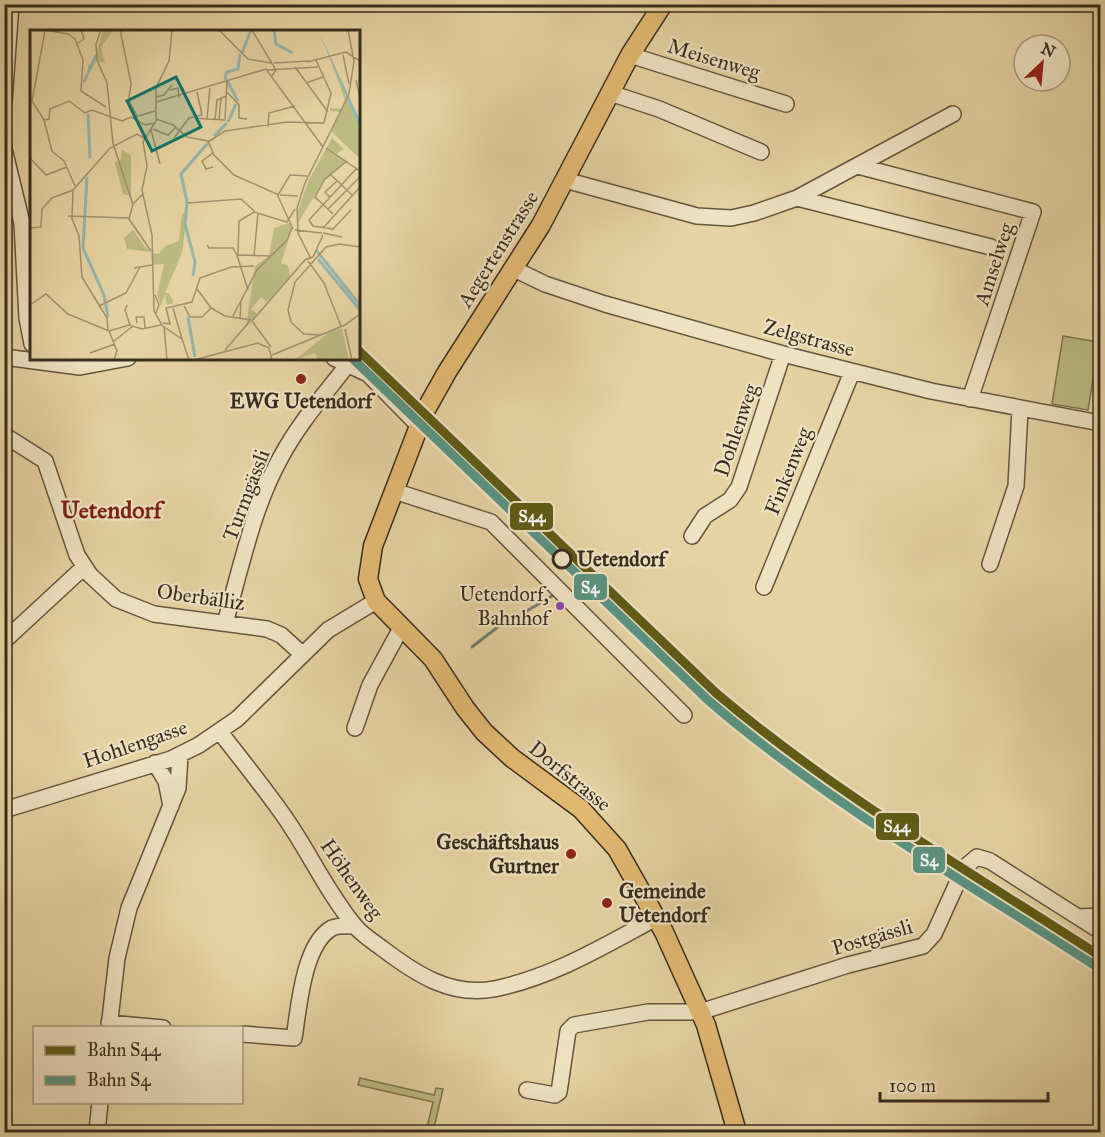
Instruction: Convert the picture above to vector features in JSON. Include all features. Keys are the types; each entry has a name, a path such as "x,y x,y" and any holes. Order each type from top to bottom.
{"main road":[{"name":"Aegertenstrasse","path":"418,425 447,372 514,269 565,180 630,55 663,4"},
{"path":"375,601 369,585 368,565 418,425"},
{"name":"Dorfstrasse","path":"375,601 433,659 465,708 489,737 512,758 565,795 607,836 656,918 700,1012 715,1049 737,1132"}],"street":[{"path":"4,102 10,4"},
{"name":"Meisenweg","path":"630,55 786,104"},
{"path":"610,93 659,109 760,152"},
{"path":"565,180 697,216 718,219 754,213 797,198 954,114"},
{"path":"4,149 22,223 27,318 30,334"},
{"name":"Amselweg","path":"858,166 1033,212 970,399"},
{"name":"Amselweg","path":"797,198 991,247"},
{"name":"Zelgstrasse","path":"514,269 545,284 605,304 783,354 970,399 1101,423"},
{"name":"Dohlenweg","path":"692,537 705,516 730,500 739,487 783,354"},
{"path":"4,357 30,359"},
{"path":"41,360 80,367 118,360"},
{"path":"341,361 376,381 418,425"},
{"name":"Turmgässli","path":"225,623 264,494 280,459 341,361"},
{"name":"Finkenweg","path":"764,587 852,372"},
{"path":"990,564 1016,486 1020,409"},
{"name":"Oberbälliz","path":"4,435 34,452 49,467 72,544 84,567 116,599 139,609 163,615 274,631 302,654"},
{"path":"394,491 491,522 684,715"},
{"path":"4,641 84,567"},
{"name":"Hohlengasse","path":"4,810 180,755 219,732 328,630 375,601"},
{"path":"355,728 370,685 401,628"},
{"name":"Höhenweg","path":"219,732 289,823 355,926 411,970 432,981 453,989 492,989 546,974 656,918"},
{"path":"127,1026 109,1025 117,958 129,908 180,783 180,755"},
{"path":"155,763 166,781 171,806"},
{"name":"Postgässli","path":"700,1012 848,965 923,946 934,934 963,868 977,857 986,858 1078,917"},
{"path":"1078,917 1101,916"},
{"path":"1078,917 1101,931"},
{"path":"243,1034 294,1038 311,951 322,936 334,927 355,926"},
{"path":"527,1090 555,1095 559,1092 568,1031 574,1025 648,1012 700,1012"},
{"path":"97,1132 100,1104"}],"green space":[{"path":"1063,336 1099,342 1088,410 1052,404"},
{"path":"360,1078 434,1095 436,1088 443,1089 433,1132 426,1132 433,1102 358,1085"}],"waterway":[{"path":"472,647 512,616 515,618 552,596"}],"rail line":[{"name":"S44","path":"360,352 716,693 761,730 855,798 1100,956"},
{"name":"S4","path":"354,360 709,701 754,738 849,807 1094,965"}],"place":[{"name":"EWG Uetendorf","path":"301,379"},
{"name":"Uetendorf","path":"562,559"},
{"name":"Uetendorf, Bahnhof","path":"560,606"},
{"name":"Geschäftshaus Gurtner","path":"571,854"},
{"name":"Gemeinde Uetendorf","path":"607,903"}],"district":[{"name":"Uetendorf","path":"111,510"}]}
